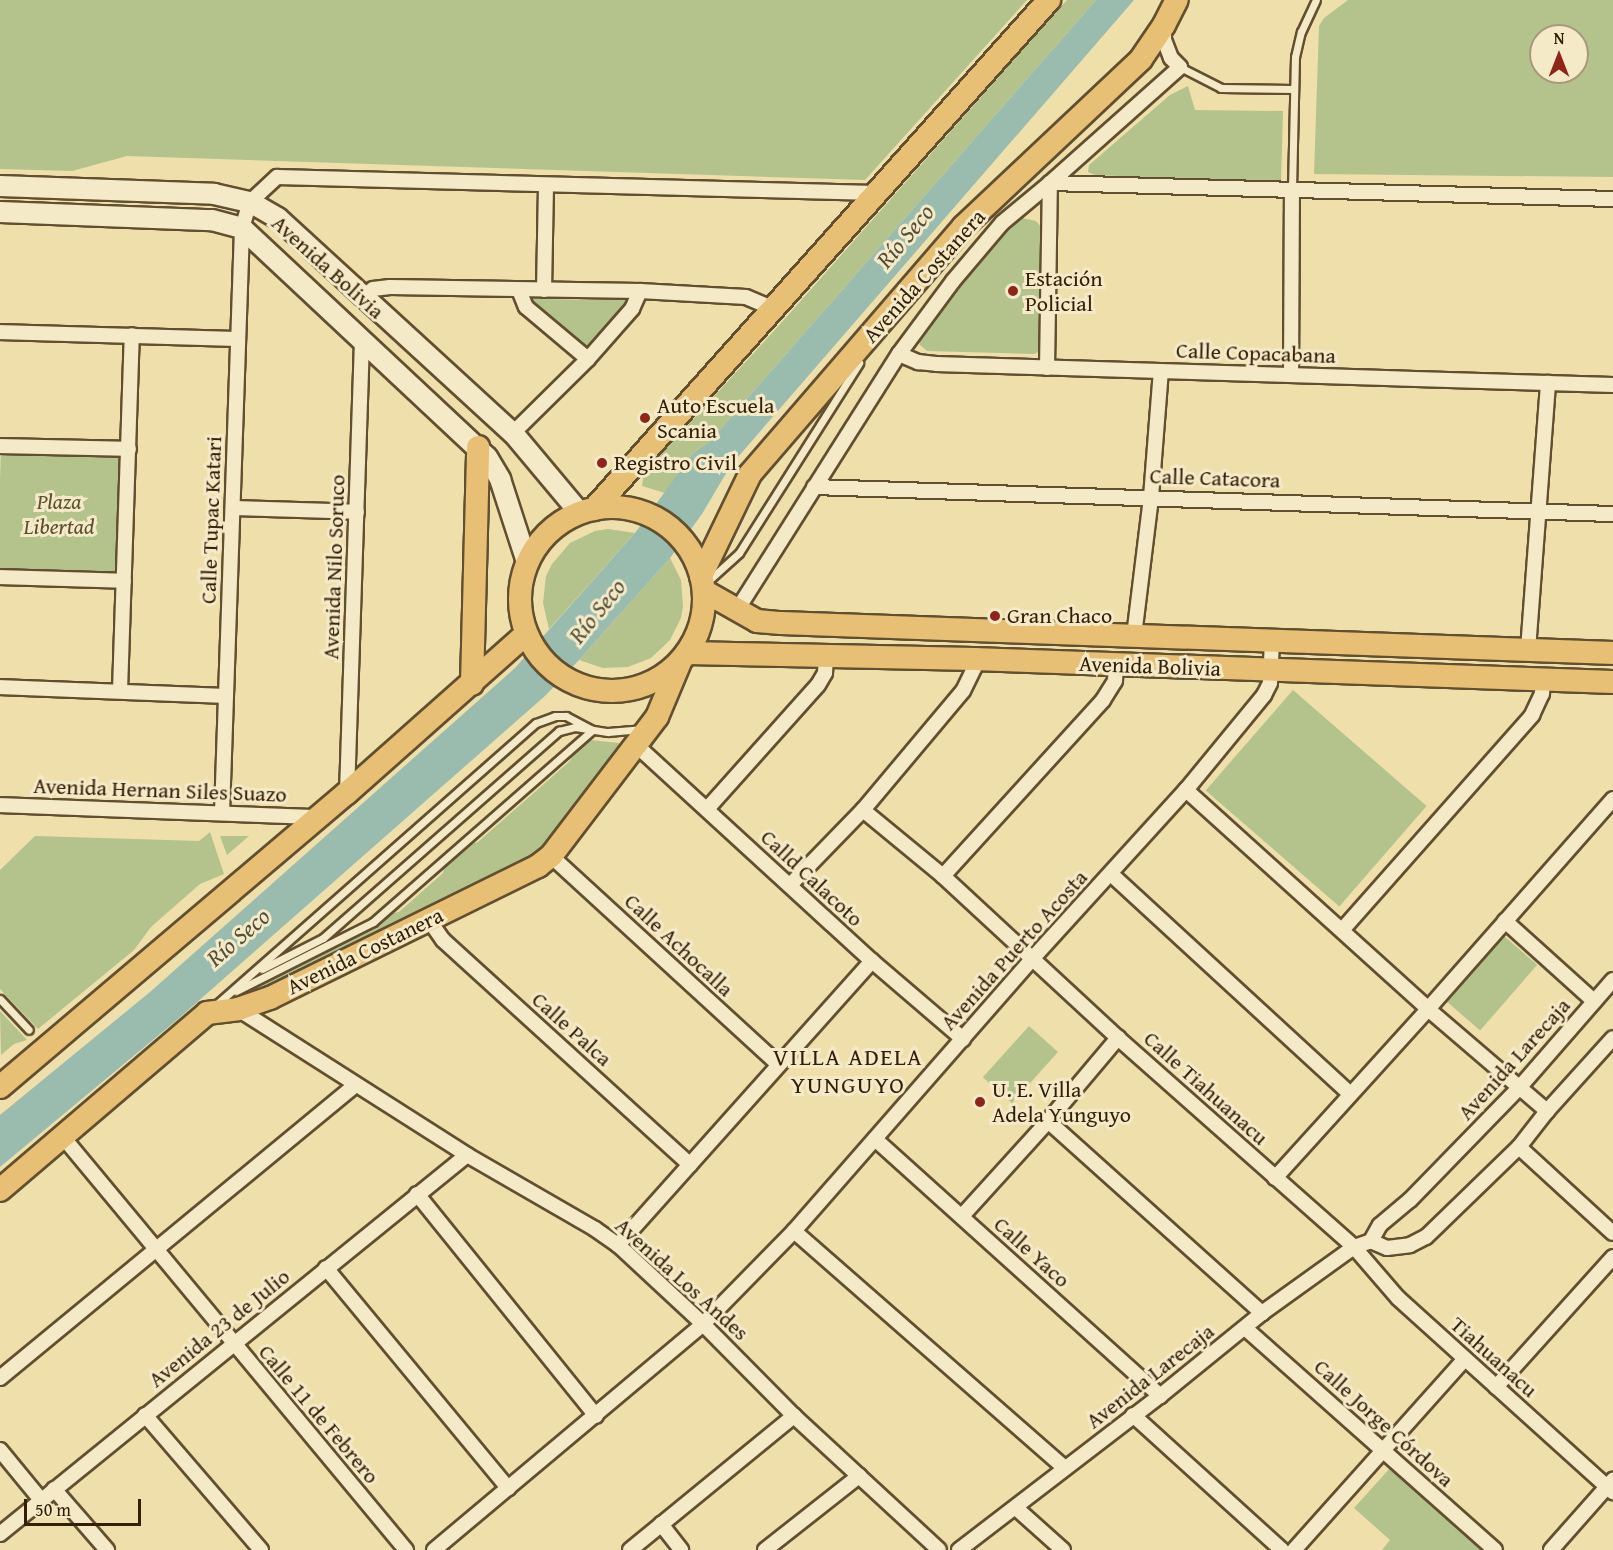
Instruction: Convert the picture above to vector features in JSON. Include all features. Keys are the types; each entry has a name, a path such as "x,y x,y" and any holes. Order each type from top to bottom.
{"main road":[{"path":"594,510 1049,0"},
{"name":"Avenida Costanera","path":"701,578 750,474 963,227 1141,59 1164,26 1177,0"},
{"path":"472,684 478,447"},
{"path":"625,508 654,518 679,536 701,578 702,622 683,658 669,672 641,686 611,691 581,686 554,671 530,641 520,606 527,562 543,538 554,528 594,510 625,508"},
{"name":"Avenida Bolivia","path":"701,578 737,610 757,621 781,623 1613,653"},
{"path":"0,1087 472,684 530,641"},
{"name":"Avenida Costanera","path":"0,1190 207,1013 233,1003 270,998 538,866 551,856 657,717 683,658"},
{"name":"Avenida Bolivia","path":"683,658 974,659 1613,682"}],"street":[{"path":"737,610 899,354 953,280 1002,223 1180,67 1171,58 1167,49 1164,26"},
{"path":"249,202 277,177 875,193"},
{"path":"1050,183 1613,199"},
{"path":"1047,368 1050,183"},
{"path":"544,290 546,185"},
{"name":"Avenida Bolivia","path":"0,186 214,194 249,202 278,219 594,510"},
{"path":"1291,375 1292,189"},
{"name":"Calle Tupac Katari","path":"222,813 242,228 249,202"},
{"name":"Avenida Bolivia","path":"0,212 212,219 242,228 363,343 478,447 500,480 527,562"},
{"path":"363,297 373,289 390,287 640,291 746,297 774,309"},
{"path":"519,290 526,306 588,358"},
{"path":"513,433 588,358 632,309 640,291"},
{"path":"0,332 238,339"},
{"path":"120,691 132,335"},
{"name":"Avenida Nilo Soruco","path":"347,793 363,343"},
{"name":"Calle Copacabana","path":"899,354 918,362 936,364 1613,385"},
{"path":"1134,636 1151,497 1161,371"},
{"path":"1528,650 1548,383"},
{"path":"0,446 129,449"},
{"name":"Calle Catacora","path":"814,487 1613,514"},
{"path":"233,508 357,512"},
{"path":"0,578 124,581"},
{"name":"Avenida Puerto Acosta","path":"434,1550 703,1324 794,1231 1032,959 1186,790 1264,695 1270,683 1272,670 1272,640"},
{"path":"707,809 818,685 825,673 826,657"},
{"path":"790,885 863,810 963,691 971,674 974,659"},
{"path":"943,876 1103,700 1115,681 1116,664"},
{"path":"1342,929 1532,715 1542,694 1543,680"},
{"path":"0,687 226,696"},
{"name":"Calld Calacoto","path":"636,745 872,961 963,1039"},
{"path":"1186,790 1428,1009 1547,1111"},
{"path":"1275,1178 1613,799"},
{"name":"Avenida Hernan Siles Suazo","path":"0,805 319,817"},
{"name":"Calle Tiahuanacu","path":"863,810 943,876 1118,1038 1354,1247"},
{"name":"Calle Achocalla","path":"551,856 779,1065"},
{"path":"1111,874 1350,1094"},
{"name":"Calle Palca","path":"429,920 443,940 690,1165"},
{"path":"1505,921 1594,1001"},
{"path":"618,1245 872,961"},
{"name":"Avenida Larecaja","path":"958,1550 1160,1396 1262,1313 1354,1247 1371,1241 1380,1225 1410,1200 1519,1089 1613,980"},
{"name":"Avenida Los Andes","path":"233,1003 466,1155 595,1228 618,1245 703,1324 794,1416 939,1550"},
{"path":"962,1216 1048,1121 1118,1038"},
{"path":"1371,1241 1387,1248 1410,1245 1426,1237 1519,1148 1547,1111 1613,1038"},
{"path":"0,1378 356,1085"},
{"path":"1048,1121 1262,1313"},
{"name":"Calle 11 de Febrero","path":"63,1137 155,1251 405,1550"},
{"name":"Calle Yaco","path":"875,1139 1160,1396"},
{"path":"1519,1148 1613,1233"},
{"name":"Avenida 23 de Julio","path":"0,1534 466,1155"},
{"path":"417,1194 596,1416"},
{"path":"794,1231 1065,1468"},
{"name":"Tiahuanacu","path":"1354,1247 1398,1298 1496,1387 1611,1486"},
{"path":"1496,1387 1613,1257"},
{"path":"326,1268 508,1488"},
{"name":"Calle Jorge Córdova","path":"1245,1328 1495,1550"},
{"path":"1294,1550 1465,1359"},
{"path":"145,1415 261,1550"},
{"path":"1133,1415 1282,1550"},
{"path":"630,1550 794,1416"},
{"path":"0,1450 41,1500"},
{"path":"765,1550 859,1476"},
{"path":"1551,1550 1611,1486"},
{"path":"54,1489 107,1550"},
{"path":"1016,1508 1063,1550"},
{"path":"661,1524 681,1550"}],"lane":[{"path":"1292,189 1293,89 1299,40 1316,0"},
{"path":"1180,67 1221,88 1293,89"},
{"path":"701,578 739,553 893,309"},
{"path":"233,1003 251,974 536,723 555,716 566,716 592,730"},
{"path":"251,974 323,938 559,731 575,727 622,732 650,727"},
{"path":"233,1003 373,922 592,730"},
{"path":"0,999 29,1030"}],"green space":[{"path":"0,0 1027,0 865,180 127,156 72,171 0,169"},
{"path":"1067,0 1096,0 709,442 693,453 665,493 642,486 644,473 782,322"},
{"path":"1348,0 1613,0 1613,177 1314,174 1319,26 1324,18"},
{"path":"1188,86 1195,110 1283,111 1281,183 1095,175 1088,172 1089,165 1170,95"},
{"path":"1022,218 1036,221 1041,227 1038,352 1034,354 927,351 920,345 919,338 1000,238"},
{"path":"529,299 629,300 584,350"},
{"name":"Plaza Libertad","path":"1,451 121,455 117,575 0,571"},
{"path":"608,529 635,533 549,629 543,603 546,576 552,564 570,543 595,531"},
{"path":"670,558 681,580 683,606 681,618 670,640 651,658 628,667 603,668 579,660"},
{"path":"1293,690 1427,806 1339,906 1206,790"},
{"path":"591,740 619,743 621,746 548,844 533,857 257,992 254,990 254,986 387,914 399,912 443,873 446,861 464,846 478,842 570,761 574,749"},
{"path":"210,832 224,874 200,884 151,927 134,950 38,1029 0,989 0,870 35,836 199,841"},
{"path":"220,836 249,836 227,855"},
{"path":"1504,936 1537,965 1480,1031 1447,1002"},
{"path":"0,1011 27,1040 14,1044 1,1055"},
{"path":"1029,1026 1058,1052 1012,1103 983,1077"},
{"path":"1400,1457 1505,1550 1382,1550 1390,1540 1354,1508"}],"water":[{"name":"Río Seco","path":"1096,0 1134,0 731,465 702,514 670,558 579,660 546,695 178,1019 0,1167 0,1115 150,992 515,668 635,533 693,453 709,442"}],"place":[{"name":"Estación Policial","path":"1013,291"},
{"name":"Auto Escuela Scania","path":"645,418"},
{"name":"Registro Civil","path":"602,463"},
{"name":"Gran Chaco","path":"995,616"},
{"name":"U. E. Villa Adela Yunguyo","path":"980,1102"}],"district":[{"name":"VILLA ADELA YUNGUYO","path":"848,1071"}]}
